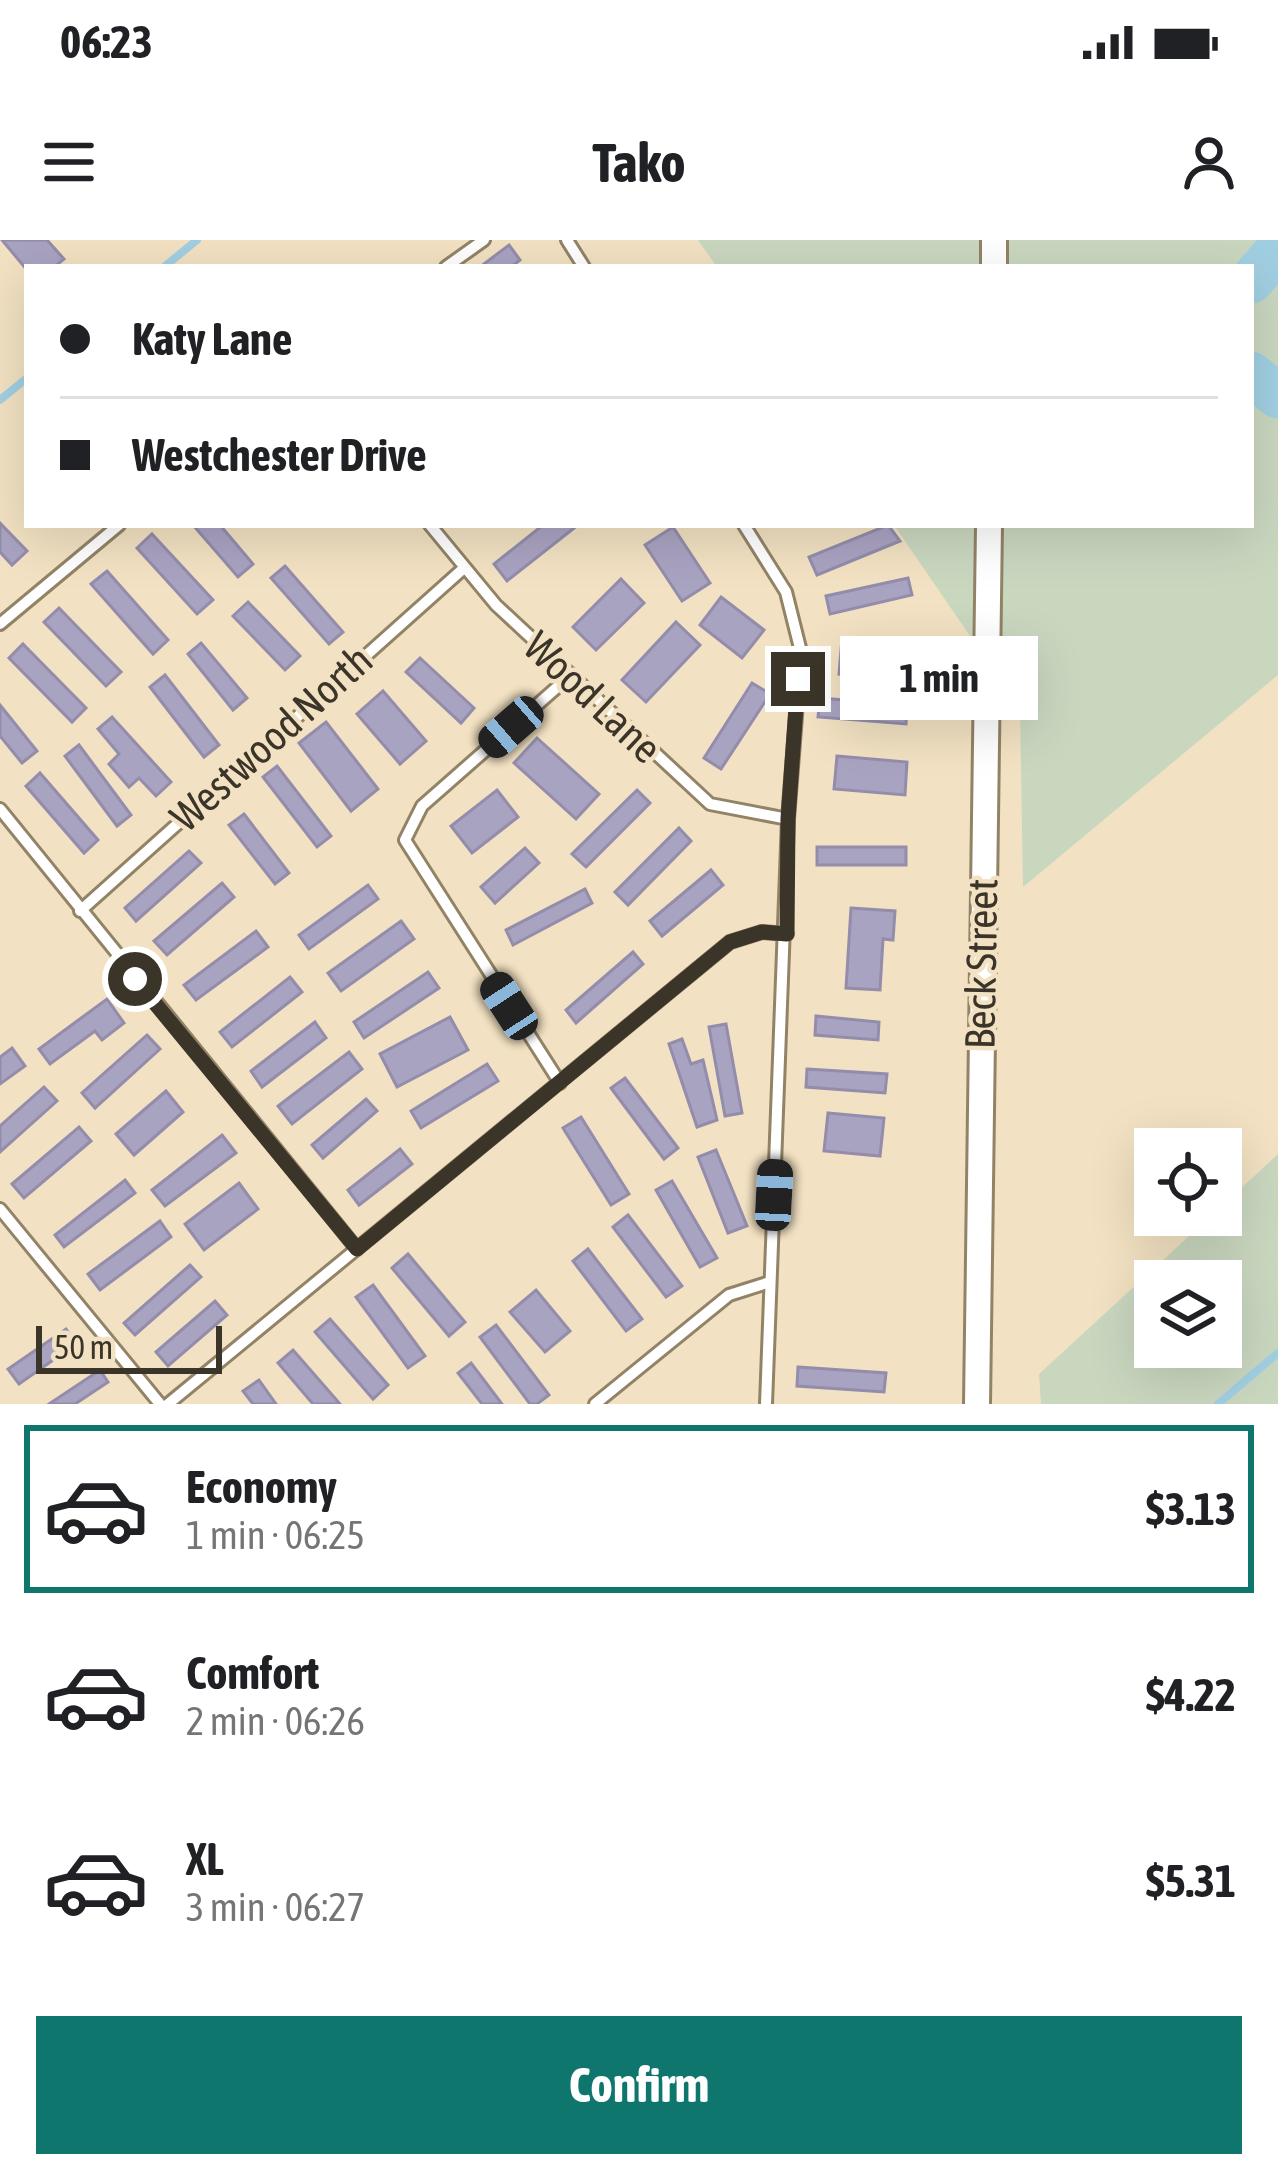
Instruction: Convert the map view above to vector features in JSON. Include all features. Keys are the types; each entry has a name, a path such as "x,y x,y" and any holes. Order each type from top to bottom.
{"street":[{"name":"Beck Street","path":"977,1404 989,528"}],"lane":[{"path":"450,264 484,240"},
{"path":"0,624 115,528"},
{"name":"Wood Lane","path":"432,528 464,568 571,675 710,803 788,819"},
{"path":"746,528 786,592 801,652 788,819 766,1404"},
{"name":"Westwood North","path":"80,911 464,568"},
{"path":"560,1083 405,840 422,806 571,675"},
{"path":"0,809 357,1249"},
{"path":"0,1209 164,1404 730,942 762,932 787,934"},
{"path":"595,1404 729,1294 770,1282"}],"green space":[{"path":"698,240 1278,240 1278,675 1023,887 1020,709 896,528 1254,528 1254,264 715,264"},
{"path":"1278,1154 1278,1404 1041,1404 1039,1374 1134,1287 1134,1368 1242,1368 1242,1260 1163,1260 1189,1236 1242,1236 1242,1187"}],"building":[{"path":"2,240 47,240 64,259 58,264 24,266"},
{"path":"509,245 520,260 515,264 484,264"},
{"path":"0,523 27,551 12,565 0,552"},
{"path":"196,528 223,528 253,564 238,577"},
{"path":"539,528 574,528 507,581 494,564"},
{"path":"674,528 710,583 682,601 645,545"},
{"path":"881,528 890,528 900,541 817,575 809,557"},
{"path":"152,534 213,600 197,614 137,548"},
{"path":"285,566 343,632 329,644 271,578"},
{"path":"107,571 168,640 153,654 91,584"},
{"path":"908,578 912,595 830,614 826,596"},
{"path":"621,579 644,603 596,650 573,627"},
{"path":"721,597 764,630 742,658 700,625"},
{"path":"248,602 300,656 285,670 233,616"},
{"path":"59,608 121,672 106,686 44,622"},
{"path":"676,622 700,645 646,702 622,680"},
{"path":"842,638 907,643 904,679 839,674"},
{"path":"201,643 247,698 233,710 188,654"},
{"path":"23,644 86,708 72,722 9,658"},
{"path":"420,658 474,708 461,723 406,672"},
{"path":"165,675 219,745 204,757 150,687"},
{"path":"752,683 770,694 721,769 704,758"},
{"path":"383,691 426,741 400,764 357,714"},
{"path":"820,698 907,705 906,724 818,717"},
{"path":"0,705 37,751 22,763 0,736"},
{"path":"112,717 171,782 156,796 139,778 129,787 109,764 119,754 98,729"},
{"path":"326,722 378,789 351,811 299,743"},
{"path":"537,738 599,794 576,819 514,763"},
{"path":"79,745 131,815 117,826 65,756"},
{"path":"837,756 907,762 905,795 834,789"},
{"path":"277,766 331,836 317,847 263,777"},
{"path":"40,773 98,840 84,853 26,786"},
{"path":"497,790 518,817 472,853 451,826"},
{"path":"637,790 650,803 586,867 572,854"},
{"path":"244,814 289,873 275,884 229,825"},
{"path":"679,828 691,841 628,905 615,892"},
{"path":"817,847 906,847 906,865 817,865"},
{"path":"525,848 539,863 495,903 481,887"},
{"path":"189,851 201,863 136,921 125,908"},
{"path":"711,870 723,885 662,936 650,921"},
{"path":"222,883 234,897 167,955 154,941"},
{"path":"368,885 378,899 309,949 299,935"},
{"path":"585,889 592,903 513,945 506,930"},
{"path":"851,908 895,911 893,940 883,939 880,990 846,988"},
{"path":"401,921 414,939 341,991 328,973"},
{"path":"256,931 268,947 196,1000 184,985"},
{"path":"633,952 643,964 576,1023 566,1010"},
{"path":"428,972 439,988 364,1038 354,1022"},
{"path":"290,977 302,992 232,1047 220,1032"},
{"path":"107,999 124,1023 102,1040 95,1031 50,1064 39,1049"},
{"path":"816,1016 879,1022 878,1040 815,1035"},
{"path":"450,1017 468,1050 397,1087 380,1054"},
{"path":"315,1022 326,1038 262,1087 251,1071"},
{"path":"726,1024 742,1113 725,1116 709,1027"},
{"path":"147,1035 160,1049 95,1108 82,1093"},
{"path":"682,1039 691,1064 703,1060 717,1120 697,1127 669,1044"},
{"path":"12,1048 25,1066 0,1084 0,1057"},
{"path":"349,1052 362,1069 292,1124 278,1106"},
{"path":"487,1064 498,1081 421,1128 411,1111"},
{"path":"807,1069 887,1074 885,1093 806,1087"},
{"path":"625,1078 678,1148 664,1159 611,1088"},
{"path":"44,1087 57,1101 0,1152 0,1126"},
{"path":"166,1091 183,1112 134,1155 116,1134"},
{"path":"366,1099 377,1111 323,1158 312,1145"},
{"path":"828,1113 884,1118 880,1156 824,1151"},
{"path":"581,1117 629,1194 611,1205 563,1128"},
{"path":"79,1127 91,1141 24,1198 12,1184"},
{"path":"222,1135 236,1153 165,1206 152,1190"},
{"path":"400,1149 412,1164 359,1205 348,1190"},
{"path":"716,1150 747,1226 728,1233 698,1157"},
{"path":"125,1180 135,1193 64,1247 55,1235"},
{"path":"672,1181 717,1258 700,1267 656,1190"},
{"path":"239,1183 258,1209 204,1250 185,1224"},
{"path":"628,1215 682,1286 666,1297 613,1227"},
{"path":"160,1221 171,1237 100,1290 88,1274"},
{"path":"588,1249 642,1319 626,1331 573,1261"},
{"path":"408,1254 465,1322 449,1336 392,1268"},
{"path":"190,1265 201,1277 135,1335 124,1323"},
{"path":"373,1285 425,1356 408,1368 356,1297"},
{"path":"536,1290 570,1331 545,1352 510,1312"},
{"path":"215,1301 227,1315 168,1366 156,1352"},
{"path":"330,1319 388,1385 373,1399 315,1332"},
{"path":"496,1325 549,1395 537,1404 530,1404 480,1337"},
{"path":"66,1329 76,1344 19,1384 8,1369"},
{"path":"293,1350 340,1404 313,1404 278,1363"},
{"path":"471,1363 502,1404 482,1404 458,1373"},
{"path":"798,1367 886,1373 884,1392 797,1386"},
{"path":"100,1370 108,1382 75,1404 49,1404"},
{"path":"259,1380 276,1404 253,1404 243,1391"}],"waterway":[{"path":"168,264 197,240"},
{"path":"1254,278 1278,250"},
{"path":"1254,376 1278,396"},
{"path":"0,400 24,380"},
{"path":"1218,1404 1278,1353"}],"route":[{"path":"135,979 357,1249 730,942 762,932 787,934 788,819 798,679"}]}
